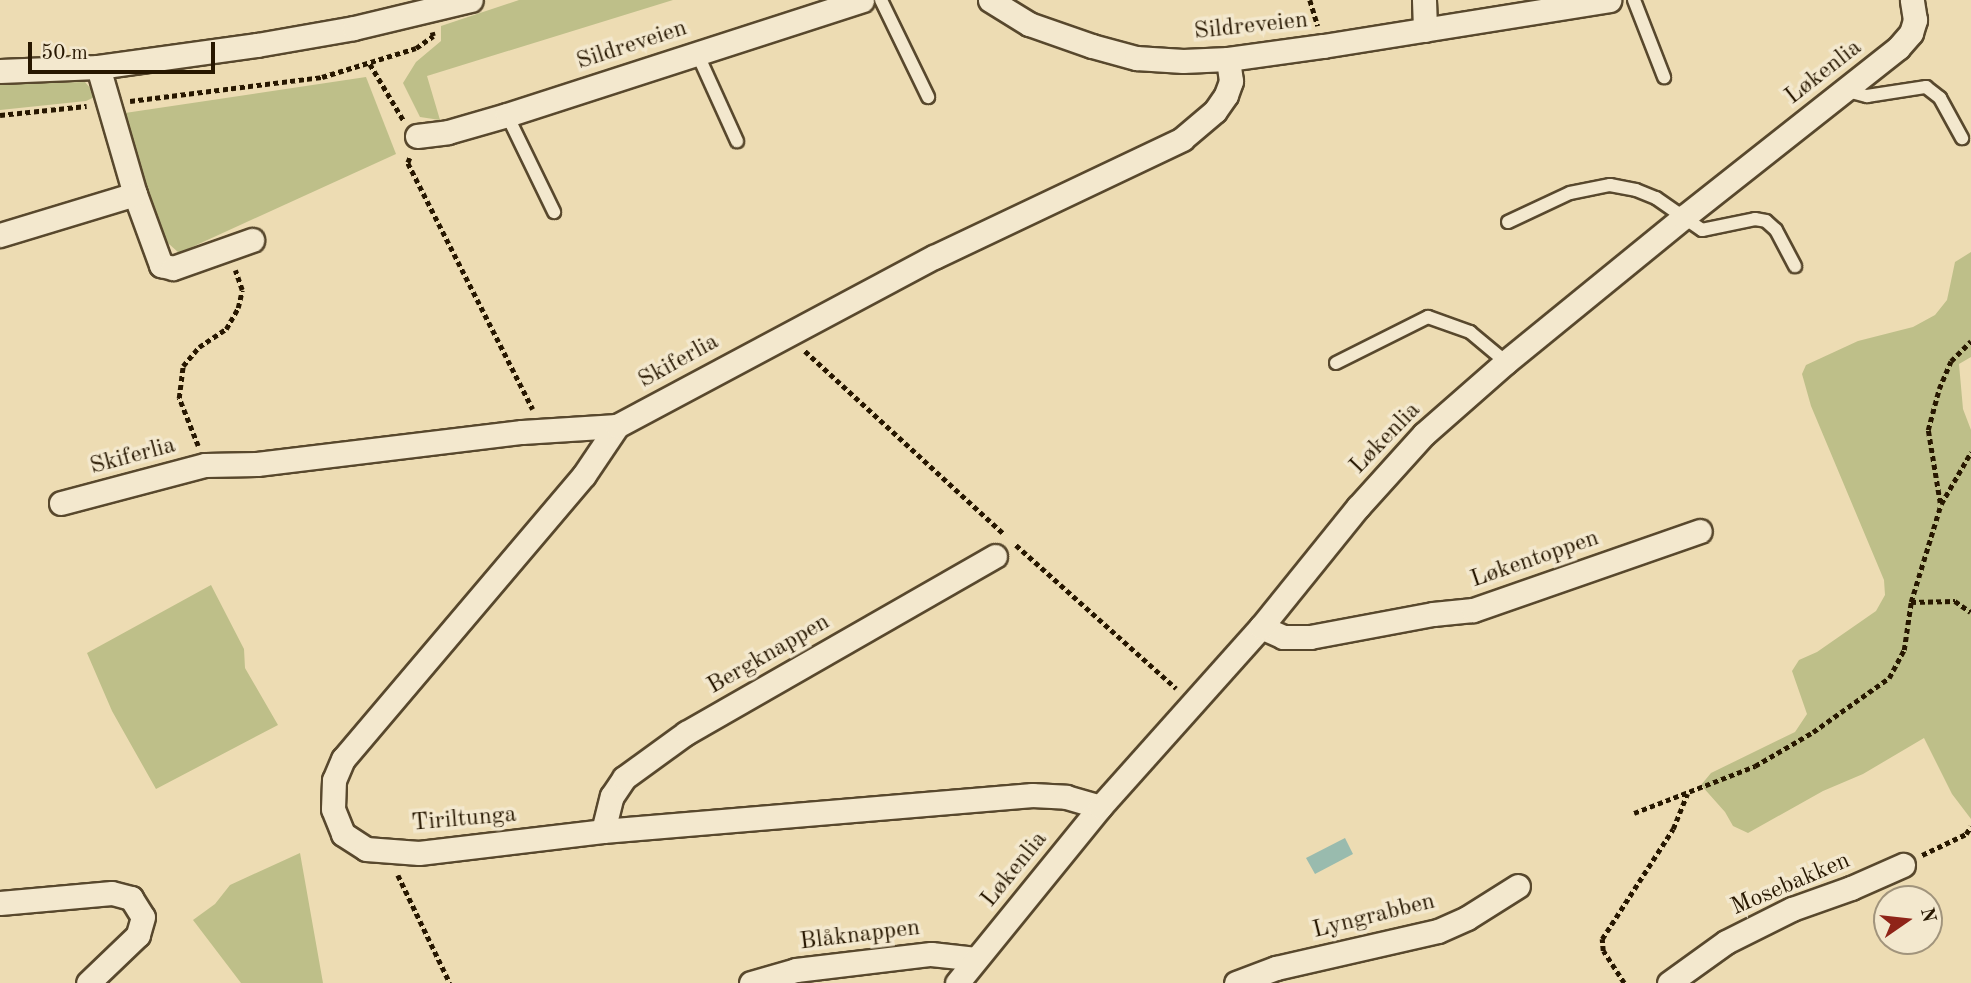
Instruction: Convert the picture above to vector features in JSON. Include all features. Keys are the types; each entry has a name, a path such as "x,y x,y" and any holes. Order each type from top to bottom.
{"street":[{"path":"0,71 98,67 257,45 354,28 471,0"},
{"name":"Sildreveien","path":"417,136 448,132 507,115 862,0"},
{"name":"Sildreveien","path":"990,0 1029,24 1091,47 1136,58 1228,59 1609,0"},
{"path":"1424,0 1425,30"},
{"name":"Løkenlia","path":"957,983 1100,807 1261,627 1358,507 1424,434 1506,362 1684,217 1898,48 1911,33 1913,2"},
{"name":"Skiferlia","path":"61,503 205,465 257,464 543,430 617,426 786,334 1037,206 1182,139 1215,111 1226,95 1231,81 1228,59"},
{"path":"98,67 135,194 161,265 173,268 252,240"},
{"path":"0,235 135,194"},
{"name":"Tiriltunga","path":"617,426 584,475 342,759 334,780 333,809 343,834 366,849 419,853 603,831 1032,795 1066,797 1100,807"},
{"name":"Løkentoppen","path":"1261,627 1283,637 1310,637 1433,614 1473,610 1700,531"},
{"name":"Bergknappen","path":"603,831 612,796 624,778 686,733 995,556"},
{"name":"Mosebakken","path":"1669,983 1737,937 1792,909 1851,888 1903,865"},
{"name":"Lyngrabben","path":"1236,983 1276,968 1438,931 1467,918 1518,886"},
{"path":"0,904 112,893 131,898 143,917 138,935 88,983"},
{"name":"Blåknappen","path":"751,983 796,970 932,954 976,959"}],"lane":[{"path":"881,0 928,97"},
{"path":"1634,0 1664,77"},
{"path":"697,53 737,141"},
{"path":"1843,90 1867,96 1926,87 1940,98 1962,138"},
{"path":"507,115 554,212"},
{"path":"1508,222 1570,193 1610,185 1636,190 1656,198 1684,217 1693,227 1702,230 1755,219 1766,221 1776,230 1795,266"},
{"path":"1336,363 1428,317 1470,332 1506,362"}],"path":[{"path":"0,115 322,78 370,65 416,48 433,36 429,10"},
{"path":"370,65 397,113 417,136 408,163 543,430"},
{"path":"205,465 179,398 183,366 199,346 226,329 238,309 242,290 235,269 206,255"},
{"path":"786,334 1192,702"},
{"path":"1941,504 1928,430 1939,389 1951,360 1971,341"},
{"path":"1634,813 1755,766 1813,732 1889,678 1904,650 1911,602 1941,504 1971,452"},
{"path":"1911,602 1955,601 1971,612"},
{"path":"1624,983 1603,951 1602,939 1673,829 1687,793"},
{"path":"1903,865 1966,834 1971,826"},
{"path":"388,852 450,983"}],"green space":[{"path":"519,0 673,0 427,76 440,120 420,117 403,83 416,62 441,41 441,26"},
{"path":"366,77 396,154 179,253 159,235 125,113"},
{"path":"85,82 97,96 86,101 0,110 0,84"},
{"path":"1971,252 1971,357 1959,364 1963,409 1971,430 1971,819 1952,794 1924,738 1863,774 1823,791 1748,833 1733,826 1725,812 1701,785 1711,773 1795,732 1807,714 1792,671 1799,660 1817,652 1876,611 1885,595 1884,580 1811,406 1802,374 1806,365 1858,341 1913,327 1935,315 1947,300 1955,262"},
{"path":"211,585 244,649 245,668 278,725 156,789 112,711 87,653"},
{"path":"300,853 323,983 241,983 193,920 215,904 230,885"}],"shaded area":[{"path":"1345,838 1353,854 1315,874 1306,858"}]}
